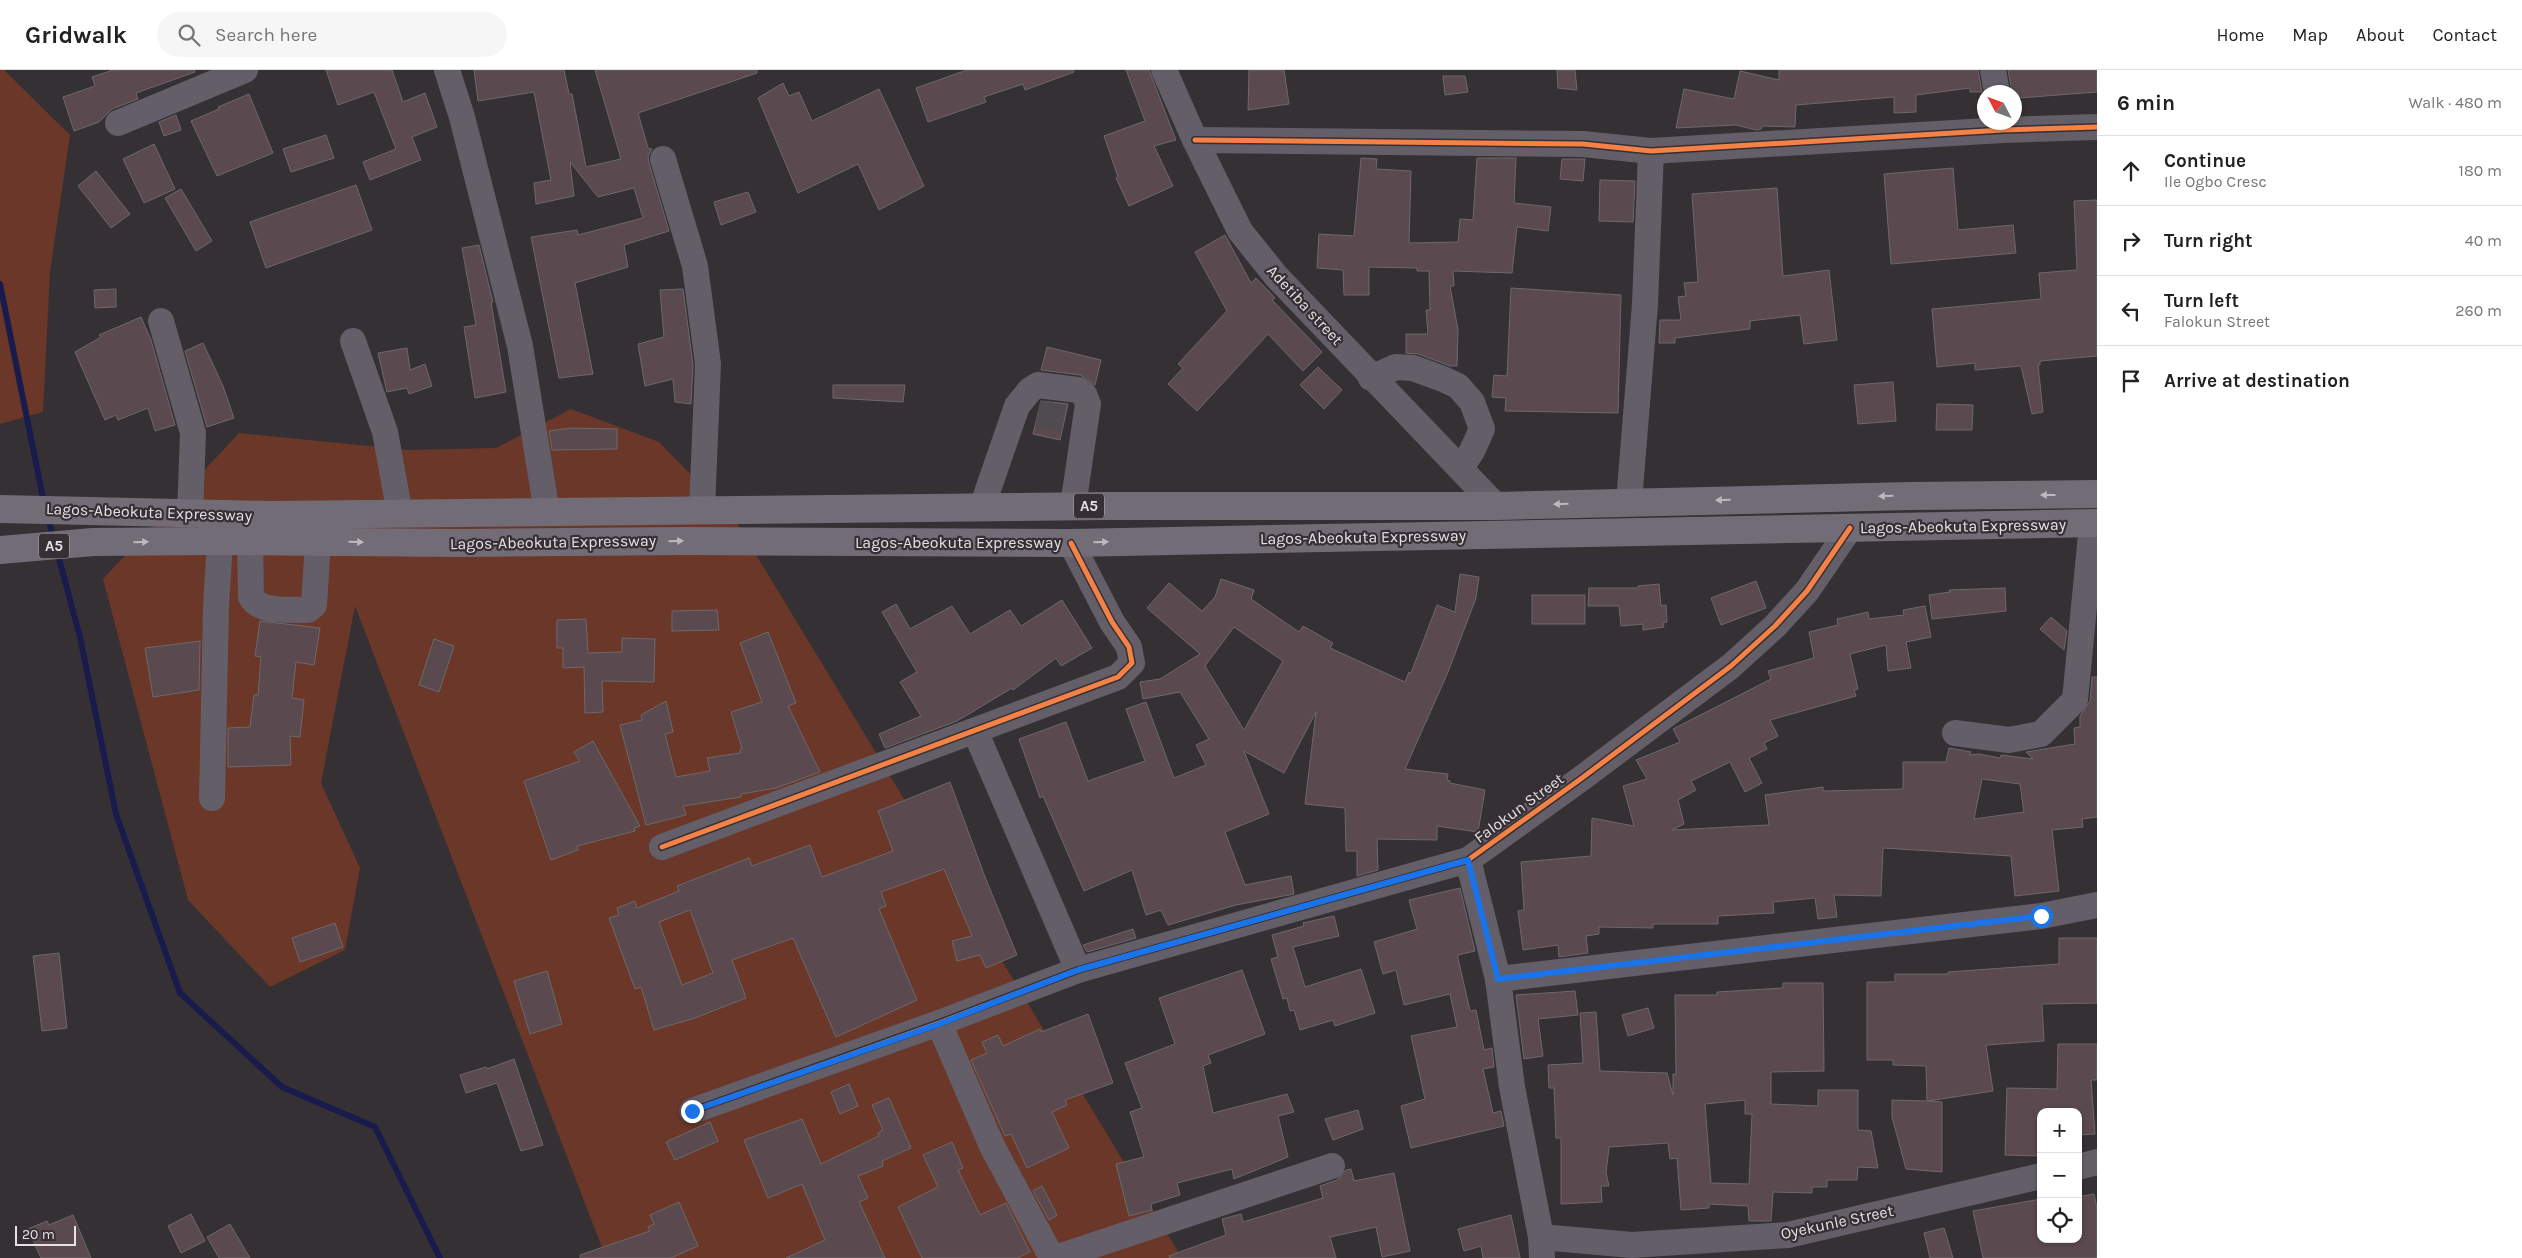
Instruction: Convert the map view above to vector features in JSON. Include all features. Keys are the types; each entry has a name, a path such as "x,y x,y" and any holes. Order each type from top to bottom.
{"highway":[{"name":"Lagos-Abeokuta Expressway","path":"4,509 272,515 1073,506 1496,506 1910,496 2097,494"},
{"name":"Lagos-Abeokuta Expressway","path":"8,550 93,542 1071,543 2094,523"}],"street":[{"path":"118,123 245,70"},
{"path":"447,70 462,117 520,346 547,513"},
{"name":"Adetiba street","path":"1164,70 1195,140 1240,231 1276,276 1319,319 1371,378 1496,506"},
{"path":"1993,70 1996,85"},
{"path":"2022,127 2097,130"},
{"path":"1195,140 1583,144 1651,150 1977,128"},
{"path":"1630,502 1645,304 1651,150"},
{"path":"663,159 695,266 708,364 702,510"},
{"path":"161,321 194,433 190,513"},
{"path":"353,341 385,432 400,514"},
{"path":"1371,378 1396,367 1413,368 1458,386 1472,402 1482,429 1472,451 1460,468"},
{"path":"982,507 1028,410 1030,390 1038,385 1078,390 1084,394 1088,404 1075,420 1073,506"},
{"path":"1955,733 2009,740 2041,734 2075,700 2094,523"},
{"name":"Falokun Street","path":"692,1111 939,1024 1078,970 1468,860 1582,778 1731,666 1775,626 1807,591 1850,528"},
{"path":"212,798 216,607 220,541"},
{"path":"250,541 251,597 263,607 303,610 308,610 314,605 318,542"},
{"path":"662,847 1118,677 1132,662 1129,646 1112,622 1071,543"},
{"path":"975,731 1078,970"},
{"path":"1468,860 1498,979 1512,1087 1541,1248"},
{"path":"1498,979 2041,916 2097,905"},
{"path":"939,1024 992,1146 1054,1258 1332,1166"},
{"path":"2082,1166 2097,1162"},
{"name":"Oyekunle Street","path":"1541,1248 1632,1245 1788,1235 2037,1177"}],"shaded area":[{"path":"0,70 4,70 70,135 50,272 43,412 0,424"},
{"path":"571,409 659,442 735,520 1182,1258 606,1258 355,606 321,783 360,868 345,950 270,987 188,900 103,579 239,433 409,450 496,448"}],"building":[{"path":"113,70 194,70 195,72 136,93 138,99 112,109 99,122 74,131 63,97 95,86 92,77"},
{"path":"326,70 392,70 403,102 425,93 437,127 412,137 421,160 370,180 363,162 396,149 374,92 338,105"},
{"path":"474,70 564,70 569,94 572,94 586,167 621,159 595,70 757,70 757,73 638,113 648,148 652,149 648,156 649,163 669,231 624,245 628,267 575,283 593,374 559,378 531,237 577,230 578,235 643,218 634,188 598,197 570,162 574,196 536,204 534,183 551,180 534,92 478,101"},
{"path":"967,70 1073,70 1074,72 1025,90 1023,84 984,97 986,102 928,122 916,88"},
{"path":"1126,70 1149,70 1176,140 1154,146 1173,186 1129,206 1116,178 1118,177 1104,136 1145,121"},
{"path":"1249,70 1284,70 1289,104 1248,110"},
{"path":"1557,70 1575,70 1577,90 1558,88"},
{"path":"1779,70 1978,70 1981,85 1977,85 1977,92 1970,92 1970,88 1916,95 1916,112 1894,113 1894,97 1796,105 1795,127 1762,126 1761,129 1756,130 1736,125 1676,128 1684,89 1734,99 1740,71 1779,80"},
{"path":"2008,70 2097,70 2097,92 2022,98 2022,85 2011,85"},
{"path":"1443,76 1465,76 1468,92 1445,95"},
{"path":"783,83 789,96 799,92 812,121 879,89 924,186 879,210 858,164 798,193 758,98"},
{"path":"249,94 273,153 217,176 191,121"},
{"path":"176,115 181,130 164,136 159,122"},
{"path":"326,135 334,158 291,172 283,149"},
{"path":"154,144 175,189 144,203 123,159"},
{"path":"1361,158 1377,159 1376,169 1411,171 1409,243 1458,242 1460,219 1473,220 1477,158 1516,158 1514,203 1551,207 1548,231 1517,227 1512,273 1453,271 1454,286 1450,286 1458,330 1457,366 1450,366 1418,354 1406,353 1406,334 1428,334 1426,310 1430,310 1429,271 1417,271 1417,268 1369,267 1369,295 1344,295 1343,270 1317,268 1319,234 1354,236"},
{"path":"1562,159 1585,159 1583,181 1560,179"},
{"path":"1953,168 1958,230 2013,225 2016,253 1891,264 1884,174"},
{"path":"96,171 130,214 111,228 78,186"},
{"path":"1600,180 1635,181 1633,222 1599,221"},
{"path":"356,185 372,230 266,268 250,222"},
{"path":"1777,188 1783,276 1829,270 1837,340 1804,344 1800,315 1750,321 1750,329 1675,338 1675,343 1659,343 1660,320 1681,320 1678,297 1686,296 1684,283 1698,282 1692,194"},
{"path":"181,189 212,241 196,251 165,198"},
{"path":"748,192 756,212 721,225 714,202"},
{"path":"2097,200 2097,356 2040,361 2040,365 2038,365 2043,412 2032,414 2021,366 1975,370 1975,363 1937,367 1932,309 2041,299 2039,273 2077,270 2074,201"},
{"path":"1225,235 1251,283 1256,278 1275,298 1272,300 1322,352 1303,371 1268,334 1197,411 1168,384 1183,368 1178,364 1227,311 1195,252"},
{"path":"479,245 493,302 491,302 506,392 475,398 464,327 476,325 462,248"},
{"path":"1511,288 1621,295 1618,413 1505,411 1506,398 1492,397 1494,375 1507,376"},
{"path":"116,289 116,307 95,308 94,290"},
{"path":"683,289 693,365 691,404 675,402 673,379 645,386 638,344 664,337 660,290"},
{"path":"141,317 151,340 175,425 155,431 148,408 118,420 116,415 105,420 75,352 101,337 99,335"},
{"path":"203,343 223,386 234,418 207,427 185,351"},
{"path":"1047,347 1101,360 1095,385 1080,375 1041,370"},
{"path":"407,348 410,370 425,364 432,386 409,394 407,388 387,392 378,353"},
{"path":"1318,367 1342,390 1324,409 1300,385"},
{"path":"1893,382 1896,421 1858,424 1854,385"},
{"path":"833,385 905,385 903,402 833,398"},
{"path":"1041,401 1068,404 1060,440 1033,434"},
{"path":"1937,404 1973,405 1972,430 1936,430"},
{"path":"571,428 617,429 617,449 552,450 549,431"},
{"path":"1460,574 1479,577 1476,598 1448,672 1405,769 1448,774 1447,780 1450,783 1485,790 1478,832 1437,826 1437,840 1377,839 1378,870 1357,876 1357,851 1346,851 1345,808 1305,804 1316,712 1284,773 1244,751 1269,814 1225,832 1245,885 1291,876 1294,894 1236,905 1168,925 1161,910 1146,915 1132,870 1084,891 1043,796 1040,798 1019,739 1066,722 1088,781 1145,761 1126,709 1146,702 1174,778 1206,765 1196,745 1209,739 1180,692 1143,699 1140,682 1160,679 1200,654 1147,608 1169,583 1202,611 1215,597 1221,579 1254,590 1251,599 1299,632 1303,626 1333,643 1330,648 1405,682 1409,672 1411,673 1437,605 1455,612","holes":["1234,627 1283,661 1244,730 1205,666"]},
{"path":"1756,581 1766,608 1721,625 1711,598"},
{"path":"1659,584 1661,606 1666,605 1667,622 1663,623 1664,627 1643,630 1643,624 1621,626 1619,606 1588,606 1589,588 1638,588 1638,586"},
{"path":"2005,588 2006,611 1932,619 1929,595 1950,592 1949,590"},
{"path":"1532,595 1585,595 1585,624 1532,624"},
{"path":"1062,600 1092,648 1061,666 1056,658 1013,690 1012,688 957,721 885,748 879,734 921,716 900,682 917,672 882,612 896,604 910,629 952,606 970,634 1010,610 1021,626"},
{"path":"1925,606 1931,637 1906,642 1911,668 1888,671 1886,645 1850,654 1858,689 1854,690 1856,696 1770,720 1778,736 1764,743 1767,749 1749,758 1762,783 1745,792 1730,762 1691,781 1696,790 1678,800 1684,824 1672,830 1769,825 1765,795 1823,787 1823,791 1903,789 1903,762 1946,762 1949,748 1971,752 1969,755 1979,754 2000,758 2001,755 2033,759 2026,752 2075,744 2074,728 2080,727 2080,716 2090,701 2092,677 2097,677 2097,817 2082,819 2083,827 2052,830 2059,891 2015,896 2011,856 1883,848 1881,896 1834,895 1837,917 1818,919 1815,898 1773,902 1774,913 1718,916 1718,924 1653,924 1653,928 1599,927 1599,934 1586,936 1588,953 1559,957 1558,945 1523,950 1518,911 1524,910 1521,862 1591,856 1592,818 1634,826 1623,786 1647,779 1636,760 1680,742 1673,729 1771,679 1768,671 1814,658 1809,632 1838,625 1837,619 1868,612 1869,619 1904,615 1903,610","holes":["1982,779 2020,784 2024,812 1974,819"]},
{"path":"717,610 719,630 672,631 672,611"},
{"path":"2051,617 2067,631 2064,650 2040,629"},
{"path":"586,619 588,653 622,652 622,638 655,639 654,682 602,681 603,712 585,713 584,667 563,668 563,648 557,648 557,620"},
{"path":"260,621 320,628 314,665 296,662 292,698 304,700 300,737 290,736 291,765 228,767 228,728 250,727 254,695 258,695 261,657 255,656"},
{"path":"768,632 796,703 788,706 820,772 776,788 741,794 741,797 683,806 686,815 646,825 620,725 642,720 641,715 666,701 673,732 665,734 676,777 710,771 707,758 740,753 742,749 731,712 762,702 740,643"},
{"path":"434,639 454,646 439,692 419,685"},
{"path":"200,641 199,690 153,697 145,648"},
{"path":"593,741 640,826 634,828 635,831 577,846 578,850 551,860 524,781 580,761 574,752"},
{"path":"950,782 985,877 1017,955 986,968 980,955 957,961 952,941 972,936 944,869 881,892 886,906 879,909 917,1000 836,1037 793,938 732,960 746,998 695,1018 654,1030 641,987 635,989 609,918 619,915 617,908 635,901 637,908 679,891 677,886 749,858 752,866 810,845 822,877 893,851 878,811","holes":["690,910 713,973 682,985 659,922"]},
{"path":"1460,888 1475,951 1458,955 1458,958 1470,1011 1476,1010 1484,1050 1492,1048 1494,1067 1483,1069 1493,1113 1501,1111 1504,1126 1411,1148 1401,1106 1425,1099 1411,1036 1457,1027 1450,994 1404,1005 1396,970 1383,974 1374,942 1417,929 1409,900"},
{"path":"1334,916 1339,936 1293,947 1305,987 1361,969 1375,1013 1335,1026 1333,1020 1300,1030 1294,1010 1290,1011 1287,998 1283,999 1271,959 1278,957 1272,935 1304,926 1303,923"},
{"path":"335,923 343,947 300,962 292,938"},
{"path":"1133,929 1136,938 1087,952 1083,945"},
{"path":"2059,938 2097,938 2097,1003 2042,1004 2044,1041 1986,1045 1993,1091 1928,1101 1942,1102 1942,1172 1906,1169 1892,1117 1892,1100 1927,1101 1926,1066 1893,1065 1893,1060 1867,1060 1867,982 1895,982 1895,974 1948,974 1948,972 2059,964"},
{"path":"59,953 67,1028 42,1031 33,956"},
{"path":"1242,970 1265,1034 1208,1055 1211,1063 1203,1066 1213,1113 1287,1094 1294,1112 1278,1116 1288,1157 1234,1179 1232,1169 1177,1183 1180,1195 1151,1204 1152,1210 1129,1216 1116,1164 1144,1157 1130,1112 1142,1108 1125,1063 1175,1044 1159,998"},
{"path":"547,971 562,1024 530,1034 514,981"},
{"path":"1783,983 1823,983 1824,1071 1771,1072 1771,1104 1818,1106 1818,1090 1858,1090 1858,1130 1871,1131 1878,1168 1858,1167 1857,1180 1827,1180 1827,1187 1812,1187 1812,1193 1773,1192 1771,1221 1749,1221 1748,1206 1709,1204 1709,1208 1681,1210 1677,1158 1670,1159 1668,1143 1609,1147 1606,1173 1609,1186 1601,1186 1602,1202 1561,1204 1561,1138 1556,1138 1554,1088 1549,1088 1548,1065 1583,1063 1580,1013 1596,1012 1600,1071 1667,1073 1673,1095 1673,1074 1676,1074 1675,995 1717,995 1717,992 1783,988","holes":["1745,1100 1745,1114 1752,1114 1749,1184 1711,1183 1705,1104"]},
{"path":"1575,991 1578,1015 1538,1019 1543,1056 1524,1059 1516,995"},
{"path":"1648,1008 1654,1028 1628,1036 1622,1015"},
{"path":"1088,1014 1113,1083 1065,1100 1067,1105 1052,1112 1069,1148 1027,1168 1011,1134 1005,1136 971,1060 987,1053 982,1042 998,1035 1003,1046 1040,1029 1041,1032"},
{"path":"2058,1044 2097,1044 2097,1080 2091,1080 2095,1134 2082,1135 2082,1108 2037,1108 2037,1156 2005,1155 2007,1088 2057,1089"},
{"path":"514,1059 543,1145 521,1151 497,1083 466,1093 460,1075 486,1067 487,1069"},
{"path":"849,1084 858,1106 840,1114 831,1092"},
{"path":"889,1098 911,1148 882,1161 883,1166 858,1176 868,1198 859,1202 885,1258 786,1258 825,1240 802,1184 768,1198 744,1140 802,1119 821,1164 879,1136 878,1133 883,1130 872,1105"},
{"path":"1358,1110 1363,1129 1333,1140 1325,1119"},
{"path":"710,1122 718,1141 675,1160 666,1142"},
{"path":"952,1142 963,1168 958,1170 980,1215 1006,1203 1030,1252 1017,1258 922,1258 898,1207 938,1187 923,1155"},
{"path":"1351,1169 1354,1181 1394,1173 1410,1251 1382,1257 1376,1227 1330,1237 1336,1258 1170,1258 1169,1256 1226,1235 1222,1219 1241,1214 1243,1222 1323,1198 1320,1186 1337,1180 1346,1170"},
{"path":"1042,1186 1057,1215 1049,1220 1033,1191"},
{"path":"2094,1194 2097,1208 2097,1258 1983,1258 1973,1211 2037,1200 2037,1243 2082,1243 2082,1196"},
{"path":"679,1202 698,1246 671,1258 580,1258 580,1255 650,1231 648,1227 654,1224 650,1215"},
{"path":"191,1214 205,1241 181,1253 168,1226"},
{"path":"73,1215 91,1258 41,1258 28,1229 47,1221 49,1225"},
{"path":"1511,1215 1520,1258 1483,1258 1481,1246 1464,1251 1458,1229"},
{"path":"230,1224 250,1258 219,1258 207,1237"},
{"path":"1944,1228 1953,1258 1930,1258 1924,1233"}],"waterway":[{"path":"0,284 44,503"},
{"path":"48,518 54,539"},
{"path":"57,551 80,637 116,814 180,993 282,1087 375,1127 440,1258"}],"tunnel":[{"path":"1038,413 1065,419"}],"cycle path":[{"path":"1195,140 1583,144 1651,151 2003,130 2097,127"},
{"path":"692,1111 939,1023 1078,970 1468,860 1582,778 1731,666 1775,626 1807,591 1850,528"},
{"path":"662,847 1118,677 1132,663 1129,647 1112,622 1071,543"}],"route":[{"path":"692,1111 939,1024 1057,980 1078,970 1468,860 1498,979 2041,916"}]}
